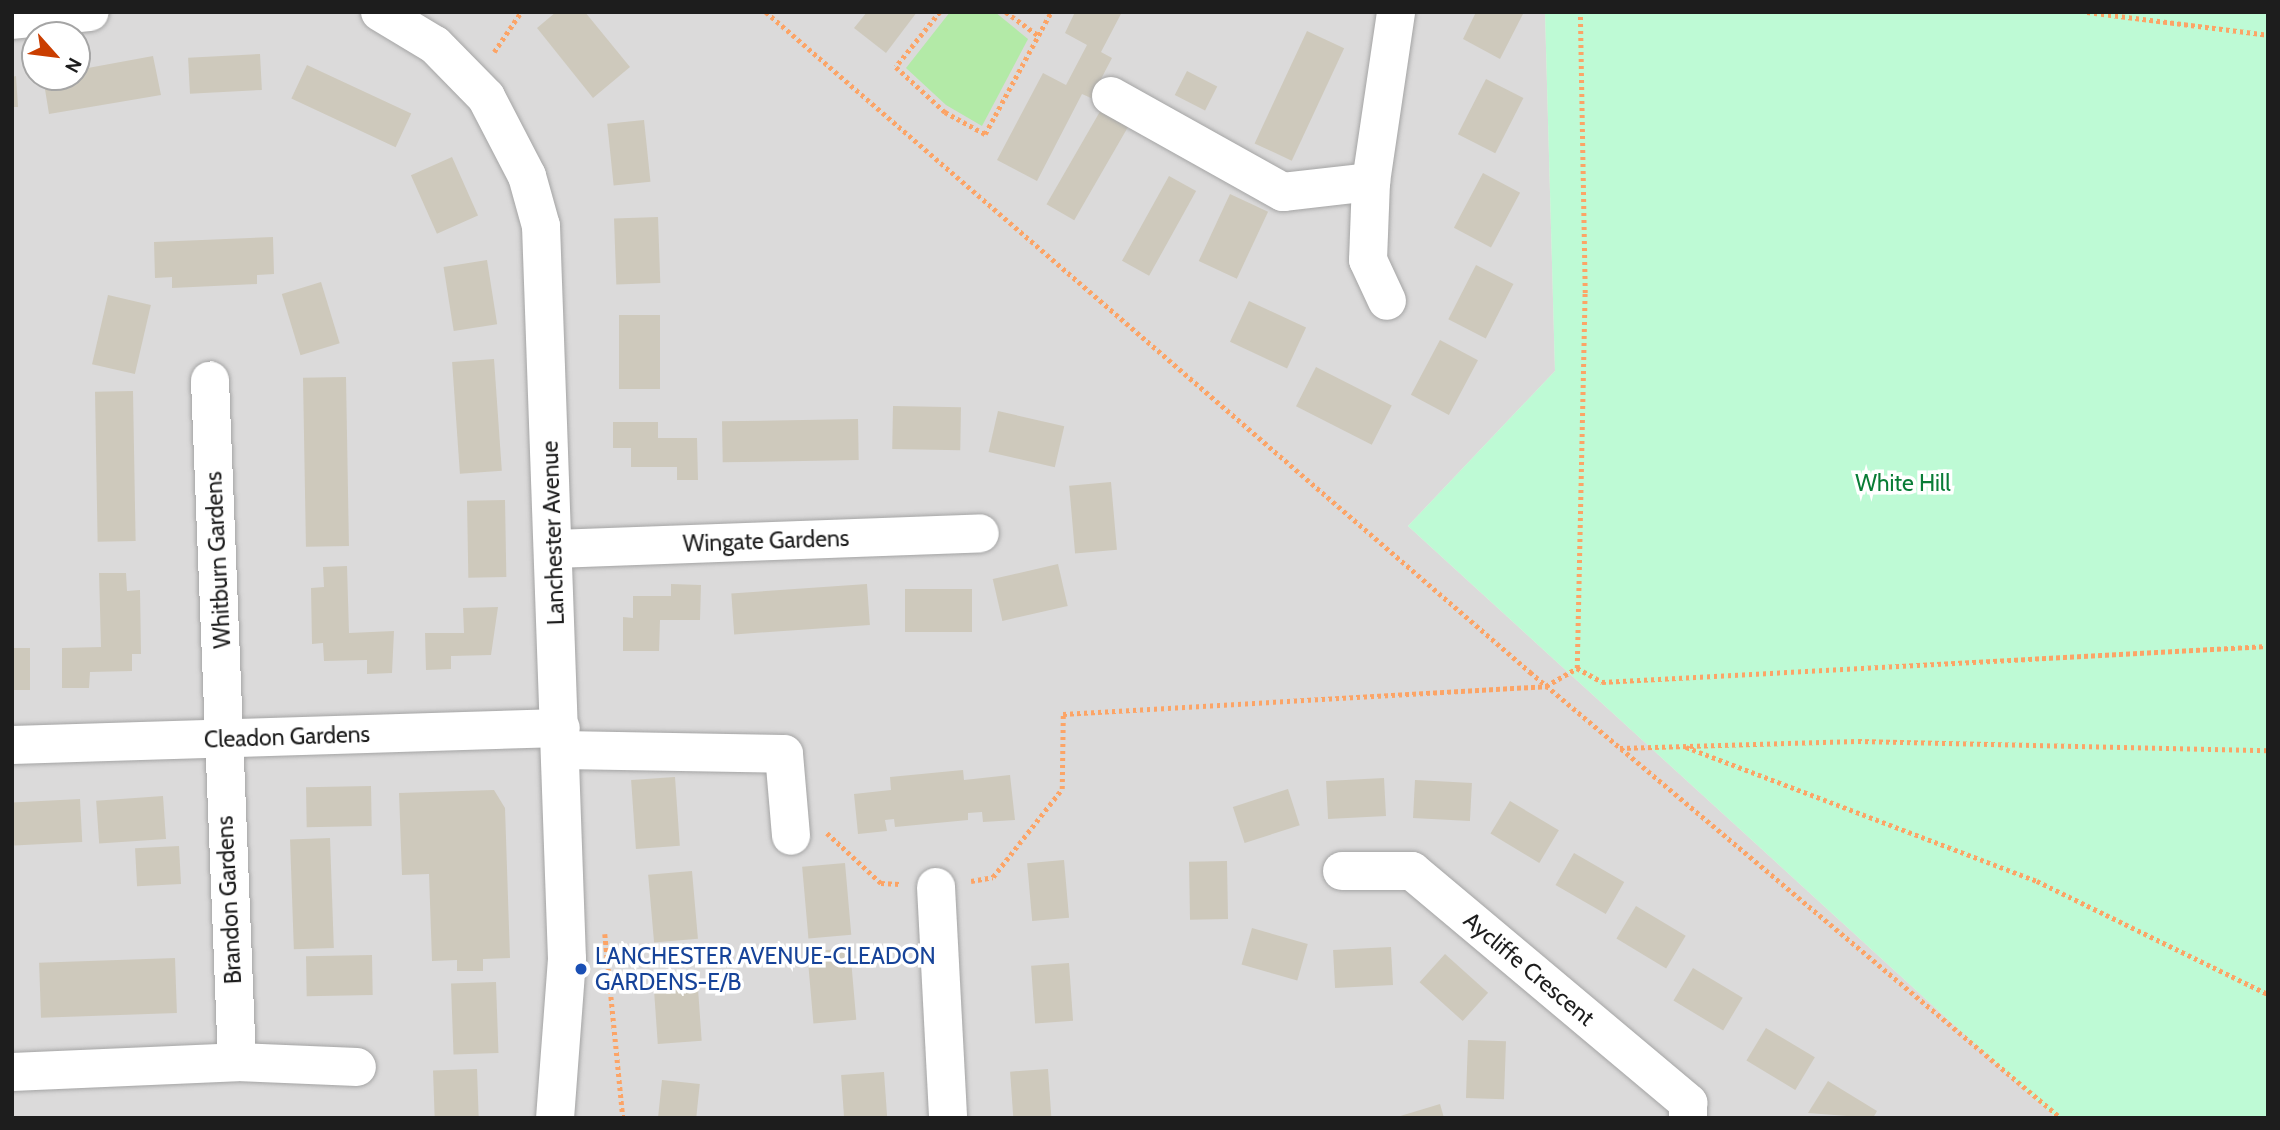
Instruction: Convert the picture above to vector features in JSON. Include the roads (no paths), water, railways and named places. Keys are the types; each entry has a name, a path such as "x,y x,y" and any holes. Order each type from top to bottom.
{"street":[{"path":"12,20 90,12"},
{"name":"Lanchester Avenue","path":"380,12 435,45 473,82 505,129 541,226 562,739 566,959 555,1118"},
{"path":"1387,302 1368,260 1371,182 1396,12"},
{"path":"1111,96 1283,192 1371,182"},
{"name":"Whitburn Gardens","path":"210,381 227,739"},
{"name":"Wingate Gardens","path":"553,549 980,533"},
{"name":"Cleadon Gardens","path":"12,745 227,739 562,739 784,754 792,836"},
{"name":"Brandon Gardens","path":"227,739 223,785 237,1062"},
{"name":"Aycliffe Crescent","path":"1342,871 1412,871 1688,1103 1688,1118"},
{"path":"936,887 948,1118"},
{"path":"12,1072 237,1062 357,1067"}],"place":[{"name":"LANCHESTER AVENUE-CLEADON GARDENS-E/B","path":"581,969"}],"park label":[{"name":"White Hill","path":"1903,483"}]}
